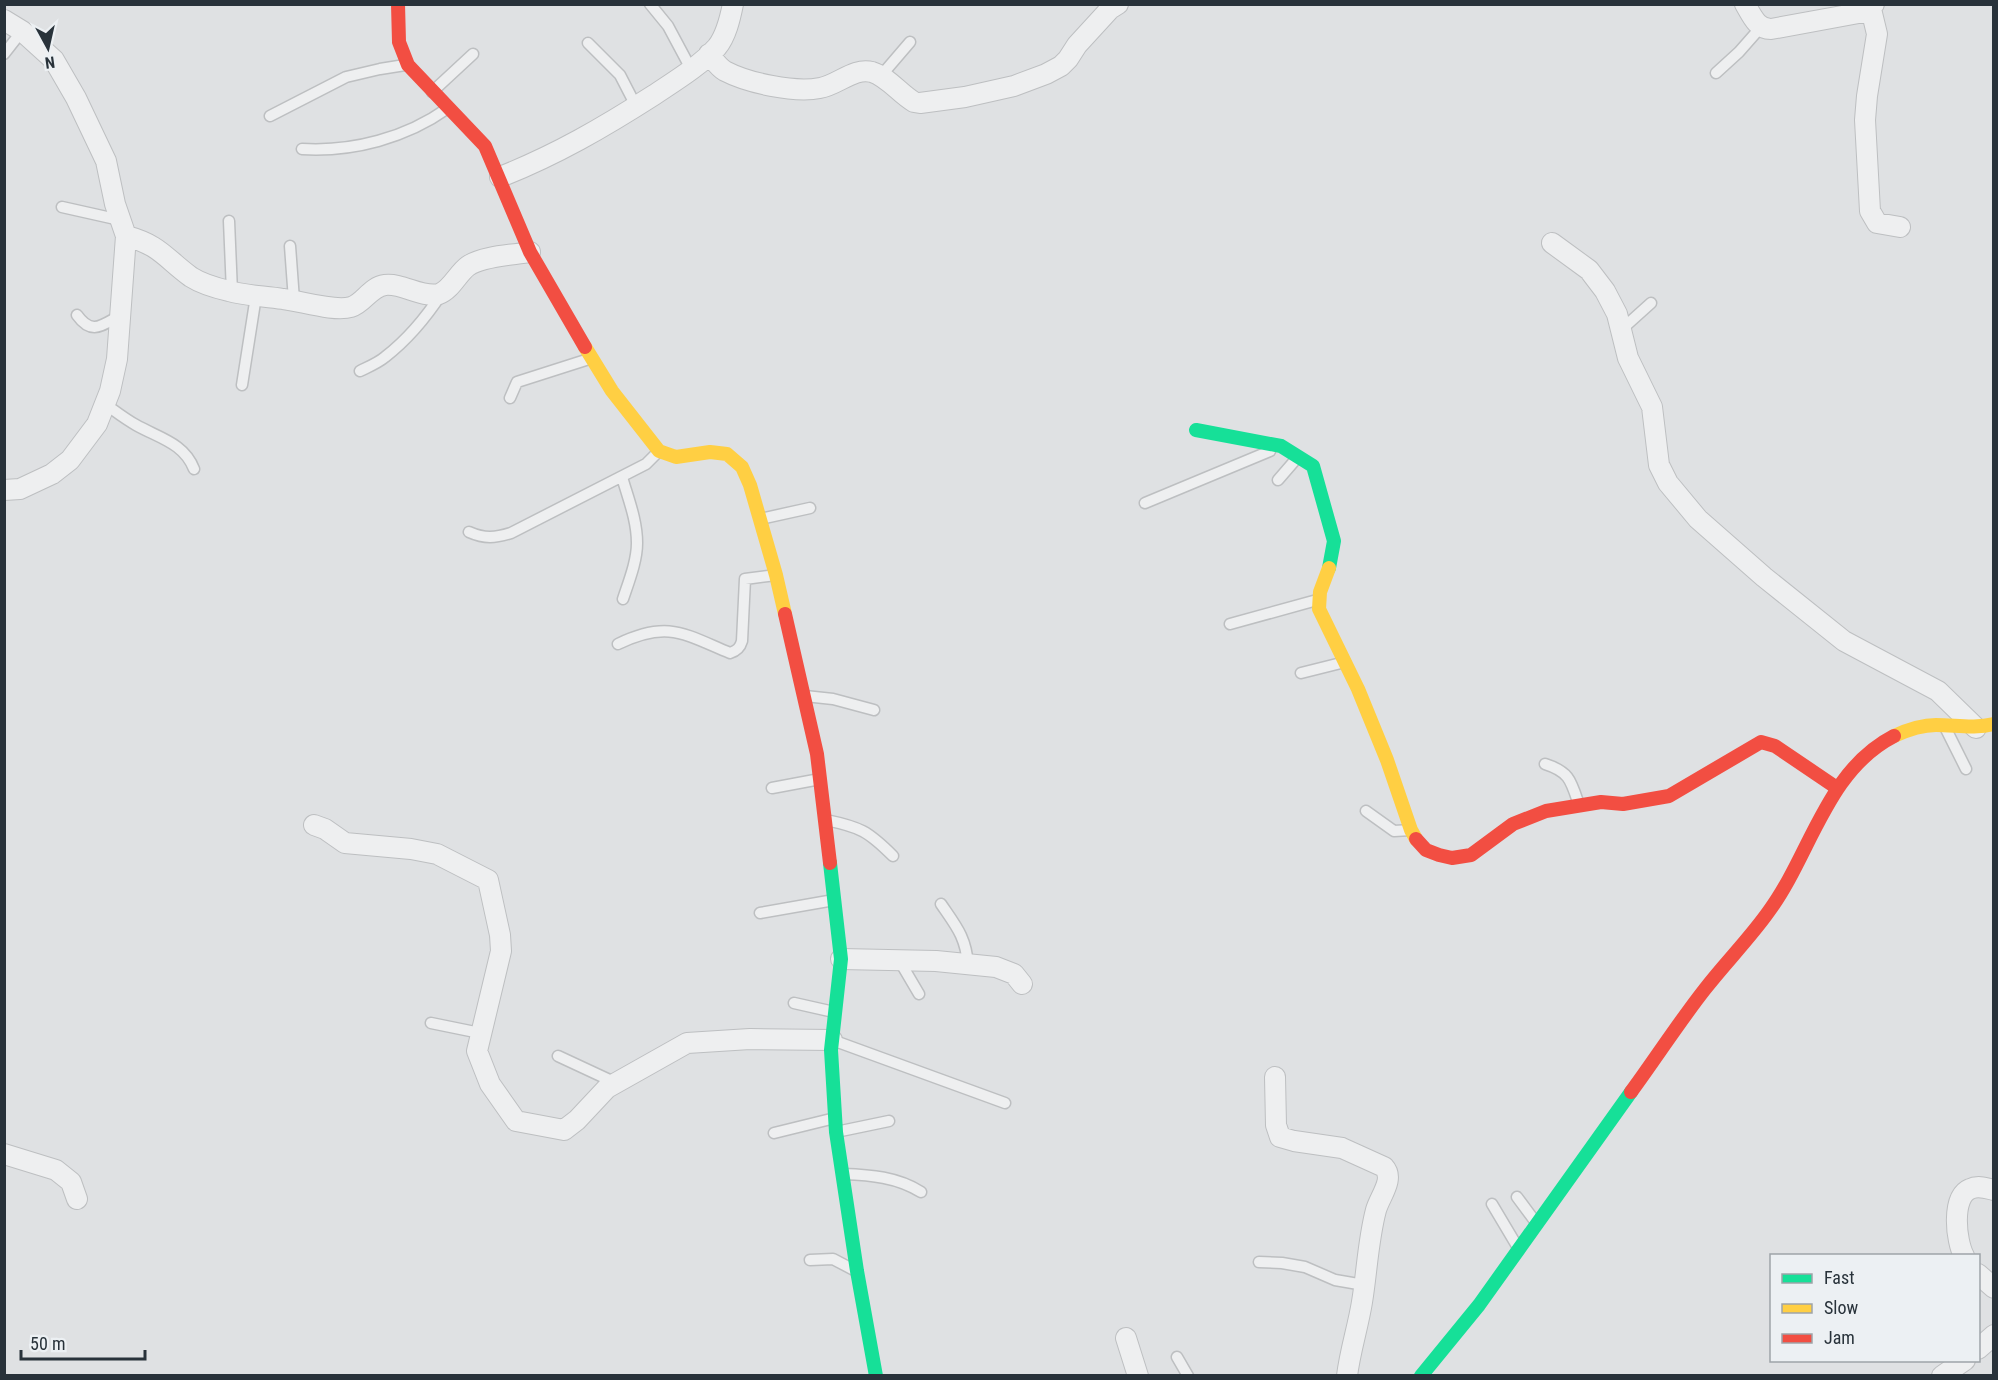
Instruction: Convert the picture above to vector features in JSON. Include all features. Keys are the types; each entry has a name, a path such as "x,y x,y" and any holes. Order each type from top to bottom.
{"street":[{"path":"398,4 399,42 408,65 485,146 530,252 612,391 659,451 676,457 710,452 727,454 742,467 750,485 776,575 817,753 841,959 831,1063 835,1125 857,1271 876,1376"},
{"path":"500,177 571,146 691,69 716,49 724,35 733,4"},
{"path":"709,54 725,71 755,81 786,87 820,88 864,71 874,73 906,97 920,103 964,98 1014,86 1061,66 1110,9 1118,4"},
{"path":"1745,4 1752,18 1766,29 1855,14 1873,7 1877,33 1865,120 1870,211 1877,223 1900,227"},
{"path":"4,20 22,31 54,60 76,98 106,161 123,228 121,315 117,359 97,424 70,460 52,474 20,489 4,490"},
{"path":"123,228 165,254 191,277 204,284 256,296 350,308 370,292 385,285 426,294 442,293 459,274 474,263 530,252"},
{"path":"1552,243 1589,270 1617,314 1628,358 1652,408 1659,465 1668,483 1698,519 1764,578 1844,641 1938,691 1985,726"},
{"path":"1196,430 1281,446 1312,465 1334,541 1333,561 1319,591 1319,609 1358,688 1411,830 1426,850 1452,858 1463,858 1528,816 1579,805 1601,802 1623,804 1669,796 1761,742 1775,746 1837,788"},
{"path":"1421,1376 1479,1305 1705,989 1768,913 1781,894 1837,788 1848,772 1890,736 1909,728 1985,726"},
{"path":"314,825 325,829 345,843 411,849 437,854 488,880 500,935 501,951 477,1051 490,1083 516,1121 564,1130 577,1120 600,1095 616,1083 687,1043 750,1039 832,1040"},
{"path":"841,959 968,964 1006,970 1014,974 1022,984"},
{"path":"1275,1077 1275,1125 1280,1137 1294,1142 1342,1148 1384,1167 1388,1172 1372,1226 1364,1285 1347,1376"},
{"path":"4,1154 56,1170 71,1182 77,1199"},
{"path":"1963,1254 1958,1238 1957,1221 1962,1195 1974,1187 1994,1190"},
{"path":"1980,1276 1994,1288"},
{"path":"1126,1338 1138,1376"},
{"path":"1942,1376 1962,1362"}],"lane":[{"path":"650,4 668,26 691,69"},
{"path":"1716,73 1761,27"},
{"path":"4,54 22,31"},
{"path":"880,77 910,42"},
{"path":"588,43 620,75 636,106"},
{"path":"432,92 473,54"},
{"path":"270,116 346,77 408,65"},
{"path":"302,149 328,151 356,147 397,135 436,116 448,107"},
{"path":"62,207 123,228"},
{"path":"229,221 232,292"},
{"path":"290,246 294,300"},
{"path":"360,371 384,358 410,334 442,293"},
{"path":"242,385 256,296"},
{"path":"1622,330 1651,303"},
{"path":"77,315 84,325 92,327 100,326 121,315"},
{"path":"510,398 517,382 592,358"},
{"path":"105,404 134,424 169,440 190,459 194,469"},
{"path":"1144,503 1281,446"},
{"path":"469,532 481,537 494,538 512,533 646,464 659,451"},
{"path":"1278,480 1299,456"},
{"path":"622,477 634,519 637,543 623,599"},
{"path":"760,519 810,508"},
{"path":"618,644 648,632 672,631 682,632 730,652 736,651 741,647 742,641 745,579 776,575"},
{"path":"1230,624 1318,600"},
{"path":"1301,673 1345,662"},
{"path":"805,696 833,699 874,710"},
{"path":"1945,726 1966,769"},
{"path":"1545,764 1562,770 1574,788 1579,805"},
{"path":"772,788 820,779"},
{"path":"1366,811 1394,831 1411,830"},
{"path":"825,820 852,826 873,836 893,856"},
{"path":"760,914 835,900"},
{"path":"941,904 962,934 967,948 968,964"},
{"path":"899,960 919,994"},
{"path":"795,1003 835,1012"},
{"path":"430,1023 480,1033"},
{"path":"832,1040 1005,1103"},
{"path":"558,1056 616,1083"},
{"path":"774,1133 889,1121"},
{"path":"842,1174 892,1179 908,1183 921,1192"},
{"path":"1517,1197 1537,1224"},
{"path":"1492,1204 1519,1249"},
{"path":"810,1260 833,1260 857,1271"},
{"path":"1259,1262 1305,1267 1335,1280 1364,1285"},
{"path":"1178,1357 1188,1376"}],"traffic: fast":[{"path":"1196,430 1281,446 1313,466 1334,541 1329,568"},
{"path":"830,863 841,959 831,1050 836,1132 876,1376"},
{"path":"1421,1376 1479,1305 1631,1092"}],"traffic: slow":[{"path":"585,347 612,391 659,451 676,457 710,452 727,454 742,467 750,485 785,614"},
{"path":"1329,568 1320,592 1319,609 1358,689 1416,839"},
{"path":"1894,736 1925,726 1972,727 1994,724"}],"traffic: jam":[{"path":"398,4 399,42 408,65 485,146 530,252 585,347"},
{"path":"785,614 817,754 830,863"},
{"path":"1631,1092 1695,1002 1769,911 1784,889 1822,815 1852,770 1871,751 1894,736"},
{"path":"1416,839 1426,850 1439,855 1452,858 1471,855 1513,824 1546,811 1601,802 1623,804 1669,796 1761,742 1775,746 1837,788"}]}
